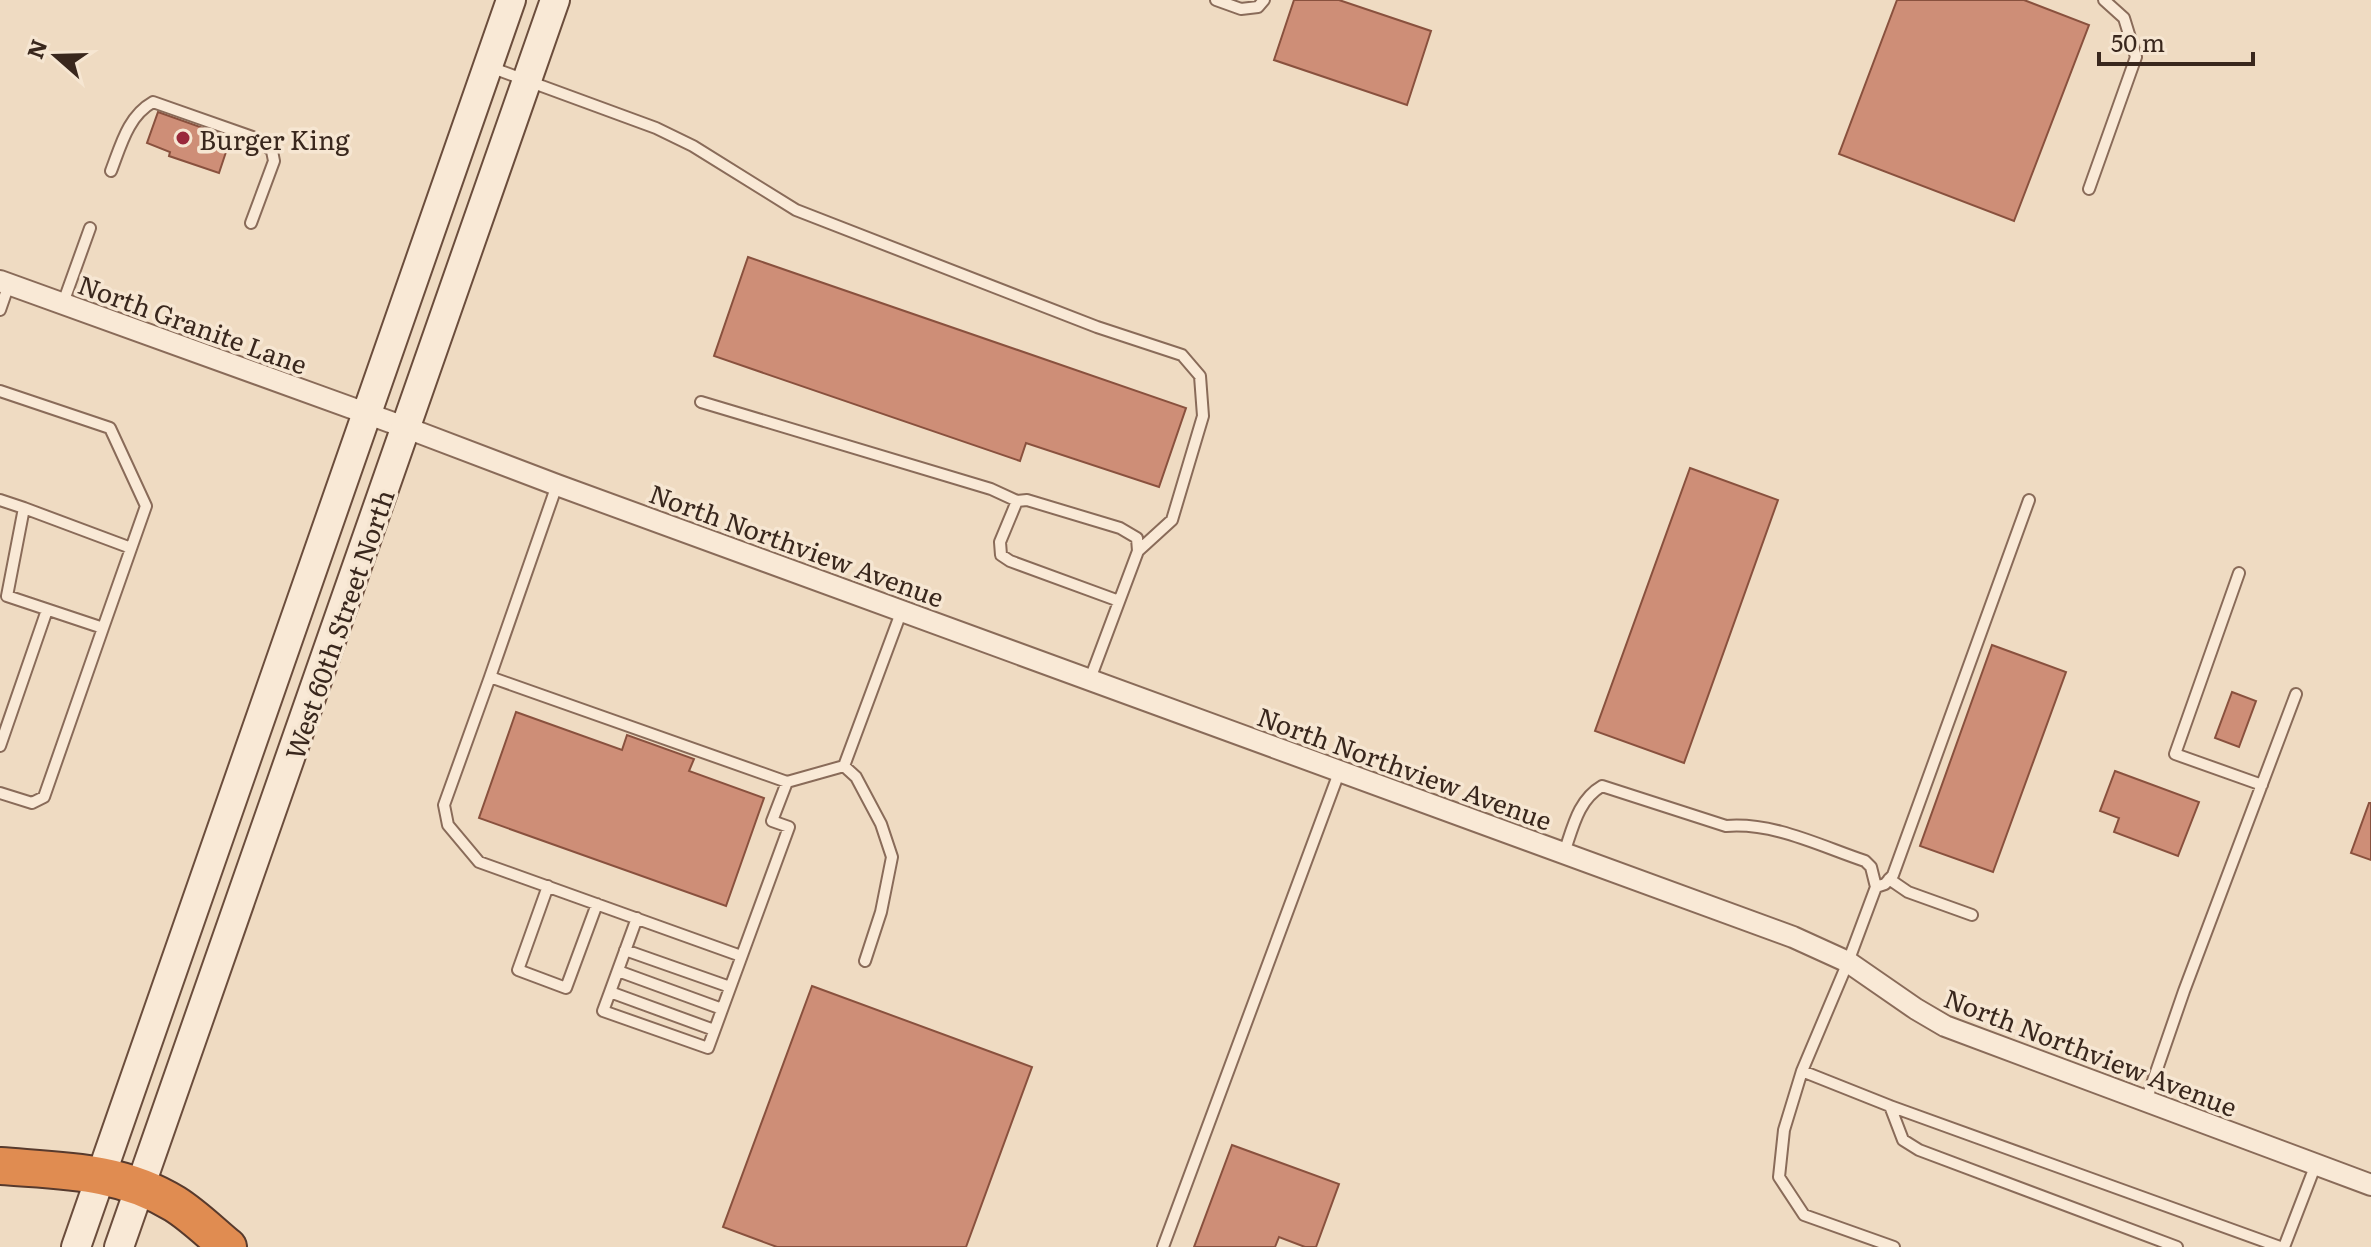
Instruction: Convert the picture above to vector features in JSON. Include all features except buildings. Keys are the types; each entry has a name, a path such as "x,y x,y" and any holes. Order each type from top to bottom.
{"highway":[{"path":"0,1166 101,1174 140,1187 176,1205 228,1247"}],"main road":[{"name":"West 60th Street North","path":"76,1247 511,0"},
{"name":"West 60th Street North","path":"119,1247 555,0"}],"street":[{"name":"North Granite Lane","path":"5,283 407,428"},
{"name":"North Northview Avenue","path":"407,428 1793,937 1848,962 1945,1026 2371,1185"}],"lane":[{"path":"1216,0 1241,9 1258,7 1264,0"},
{"path":"2089,189 2136,57 2124,18 2104,0"},
{"path":"488,66 656,128 693,146 796,210 1097,327 1182,355 1200,376 1203,416 1172,520 1138,551"},
{"path":"111,171 128,128 140,109 153,102 258,139 272,151 274,161 251,223"},
{"path":"63,303 90,228"},
{"path":"0,310 5,283"},
{"path":"0,391 110,428 146,506 44,797 32,803 0,793"},
{"path":"701,402 991,489 1017,501 1027,500 1120,528 1137,538 1138,551 1090,679"},
{"path":"557,485 444,805 448,825 479,862 741,956"},
{"path":"0,500 131,548"},
{"path":"1876,887 1889,879 1899,860 2029,500"},
{"path":"1017,501 1000,542 1001,555 1119,601"},
{"path":"24,508 4,595 103,628"},
{"path":"2239,573 2175,754 2262,785"},
{"path":"0,746 47,610"},
{"path":"844,766 902,610"},
{"path":"490,677 787,782 844,766"},
{"path":"2146,1101 2296,694"},
{"path":"844,766 856,777 881,824 892,857 881,912 865,961"},
{"path":"1163,1247 1340,770"},
{"path":"637,918 603,1011 708,1048 789,827 772,821 787,782"},
{"path":"1564,853 1580,806 1602,786 1726,826 1773,829 1865,861 1871,867 1876,887 1802,1071 1784,1130 1779,1177 1804,1215 1894,1247"},
{"path":"1889,879 1908,892 1972,915"},
{"path":"548,886 518,970 566,988 597,904"},
{"path":"625,950 730,987"},
{"path":"618,971 722,1009"},
{"path":"610,992 714,1030"},
{"path":"1802,1071 1890,1106 2282,1247 2316,1164"},
{"path":"1890,1106 1903,1140 1919,1150 2177,1247"}],"place":[{"name":"Burger King","path":"183,138"}]}
